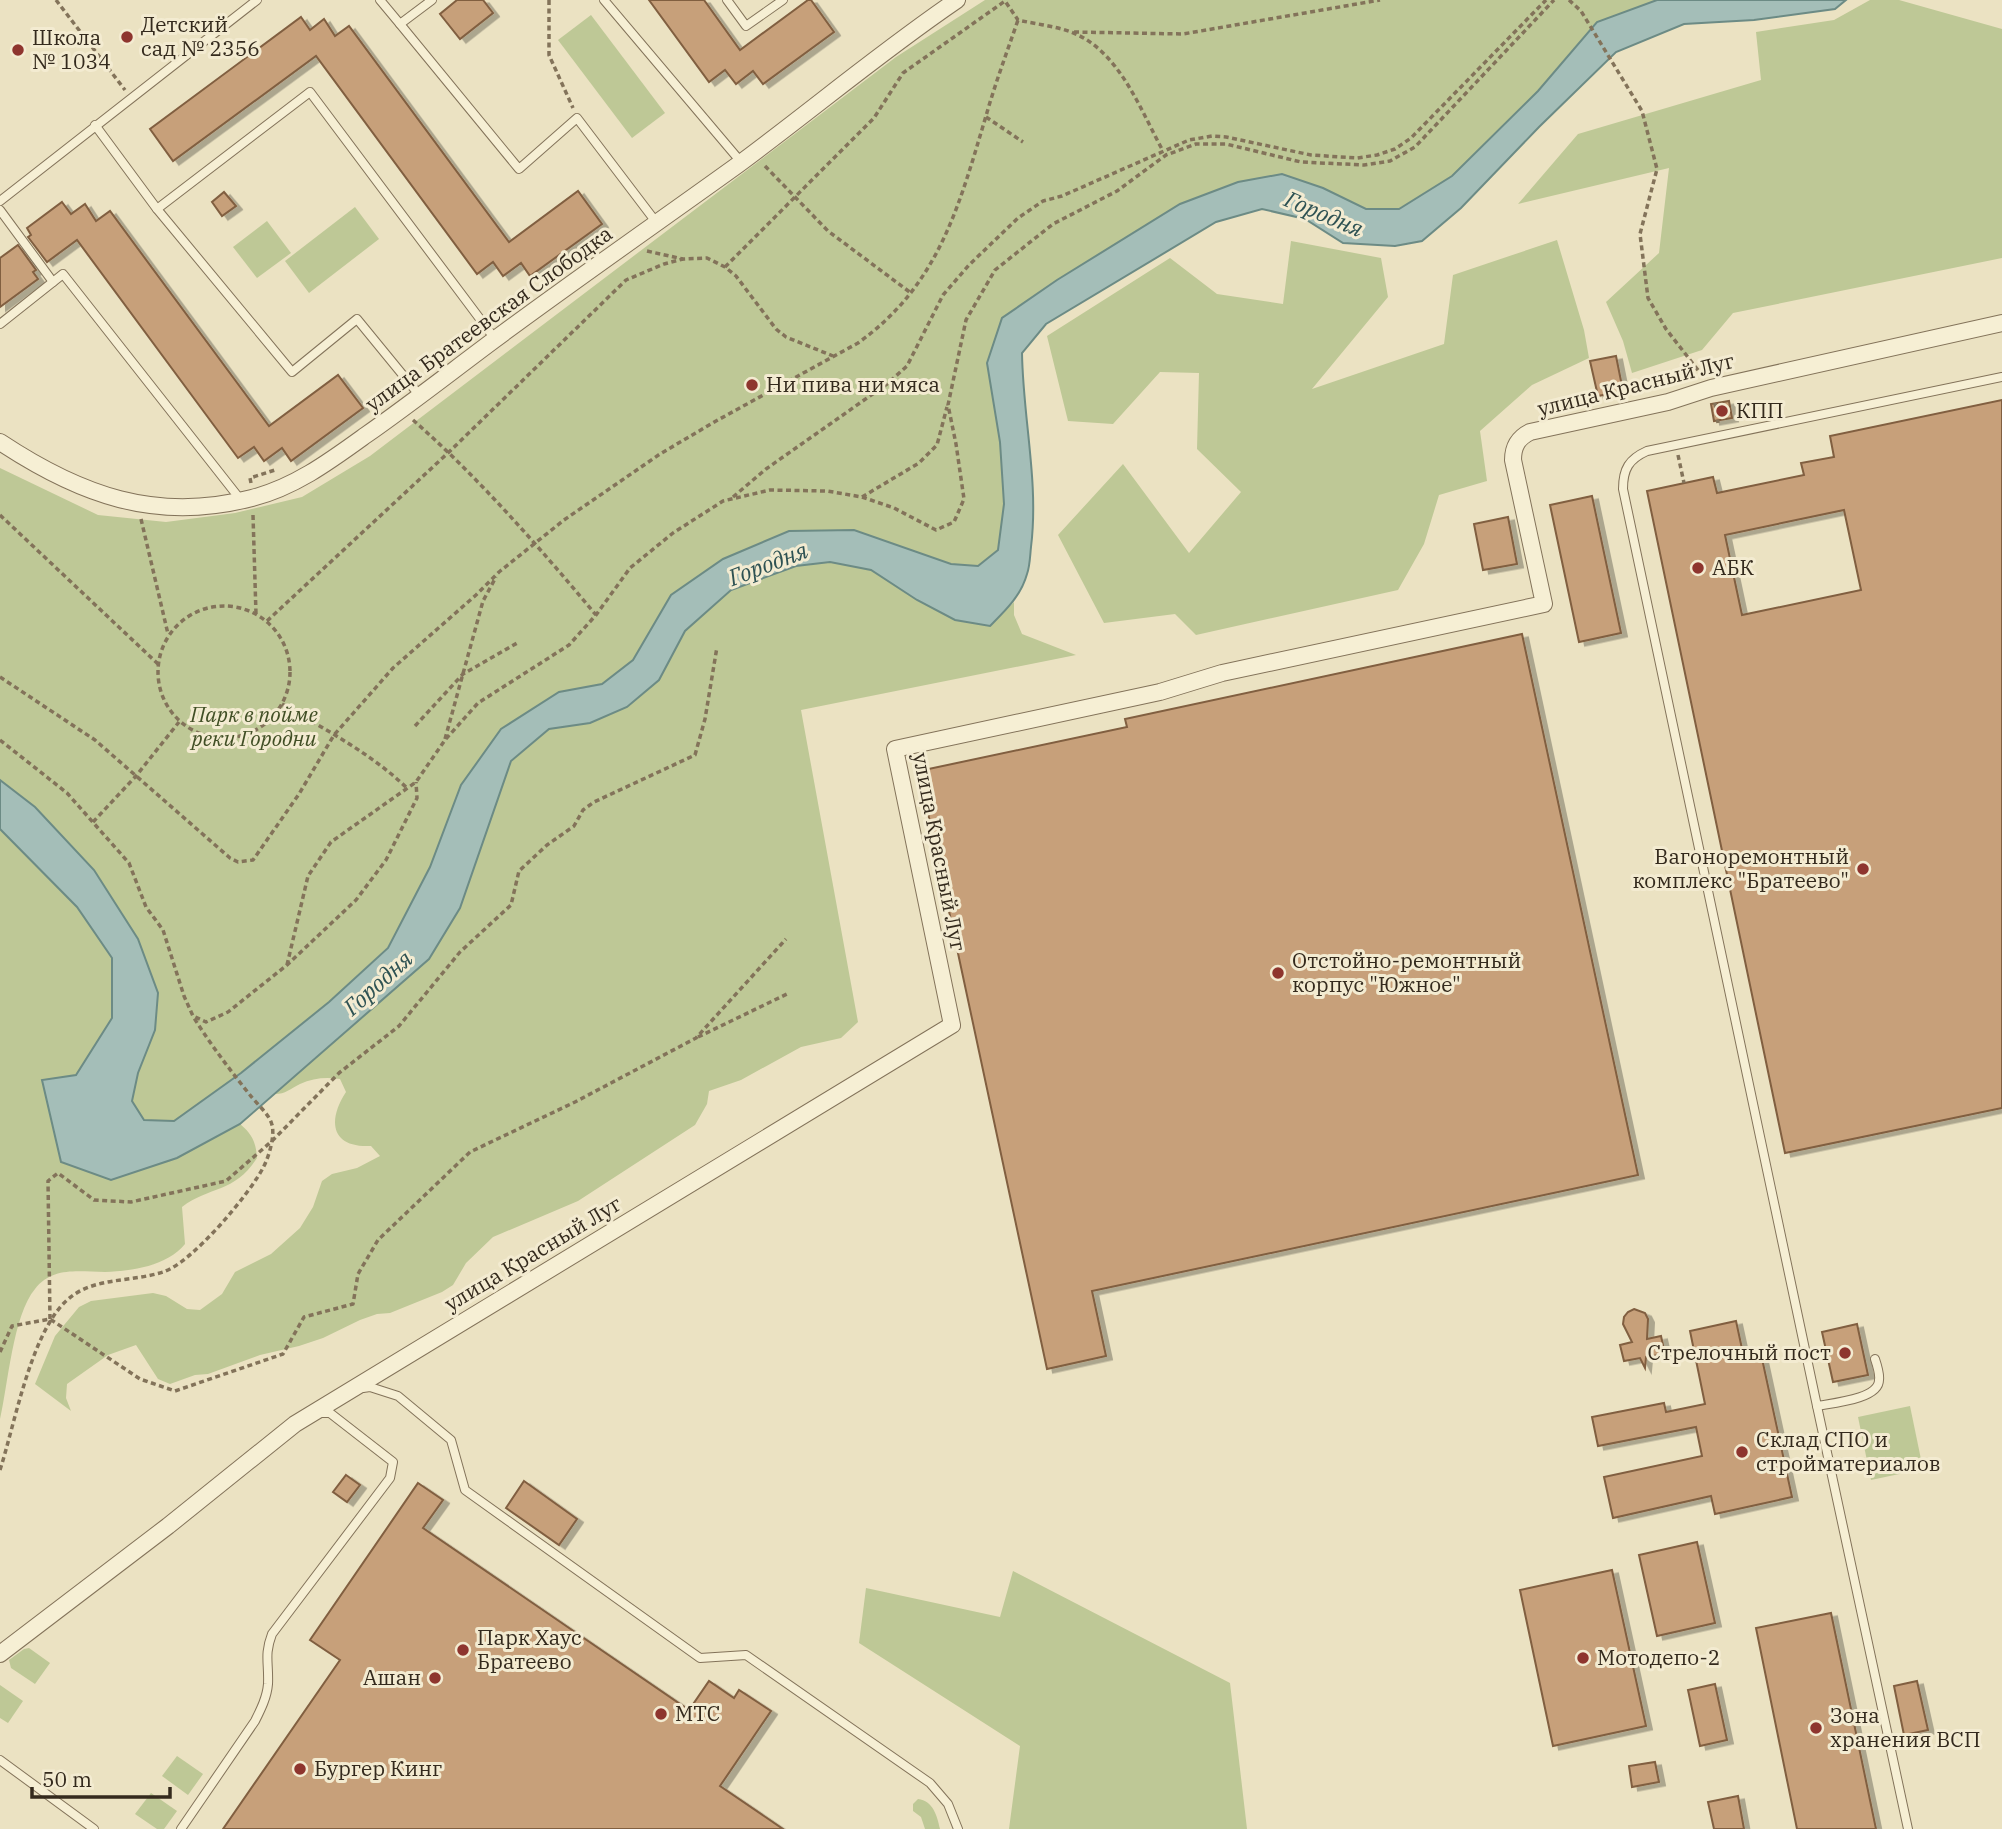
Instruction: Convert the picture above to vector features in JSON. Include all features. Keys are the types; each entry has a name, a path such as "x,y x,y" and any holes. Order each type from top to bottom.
{"street":[{"name":"улица Братеевская Слободка","path":"0,442 39,468 68,482 138,505 173,507 247,503 286,487 322,466 401,410 747,157 905,35 957,0"},
{"name":"улица Красный Луг","path":"0,1654 295,1424 952,1024 895,748 1160,692 1222,673 1544,604 1513,460 1516,443 1530,432 1668,402 1711,388 2002,323"}],"lane":[{"path":"0,201 257,0"},
{"path":"380,0 519,169 577,118 656,222"},
{"path":"400,24 432,0"},
{"path":"604,0 747,157"},
{"path":"727,0 746,26 783,0"},
{"path":"157,209 310,93 495,339"},
{"path":"95,125 157,209 292,372 356,319 420,396"},
{"path":"0,210 53,282"},
{"path":"0,324 63,274 247,503"},
{"path":"1908,1829 1623,489 1623,477 1627,466 1635,457 1647,452 2002,377"},
{"path":"1817,1406 1870,1395 1878,1389 1880,1379 1875,1359"},
{"path":"346,1392 370,1387 398,1396 452,1440 465,1490 700,1658 746,1655 930,1783 948,1804 958,1829"},
{"path":"181,1829 255,1721 264,1702 268,1685 266,1650 272,1633 390,1478 393,1462 330,1413 313,1413"},
{"path":"0,1760 94,1829"}],"path":[{"path":"56,0 131,98"},
{"path":"549,0 548,55 577,118"},
{"path":"725,267 874,118 903,73 1005,1 1017,20 1072,32 1183,34 1380,0"},
{"path":"287,965 309,876 331,842 416,782 445,740 478,704 569,645 596,615 630,568 645,555 673,533 732,498 766,469 887,384 907,366 943,295 1017,218 1044,201 1062,196 1189,140 1226,136 1311,156 1357,158 1395,149 1411,138 1546,0"},
{"path":"862,497 919,463 937,445 966,320 995,270 1053,225 1116,191 1166,155 1196,144 1226,144 1301,162 1364,165 1390,161 1415,147 1554,0"},
{"path":"1569,0 1581,11 1642,111 1657,169 1640,234 1648,298 1666,329 1711,388"},
{"path":"0,677 95,740 230,858 238,862 253,860 299,794 334,735 393,668 499,572 564,520 660,454 858,343 901,307 936,254 955,218 1017,20"},
{"path":"1072,32 1104,51 1122,76 1166,155"},
{"path":"986,117 1023,142"},
{"path":"747,157 795,198 828,231 911,293"},
{"path":"647,251 683,259"},
{"path":"267,621 449,452 626,281 664,264 683,259 707,258 736,276 776,329 786,337 833,356"},
{"path":"732,498 770,490 827,491 862,497 894,508 936,530 954,522 964,499 948,405"},
{"path":"401,410 449,452 536,544 596,615"},
{"path":"247,503 256,614"},
{"path":"0,516 158,664"},
{"path":"141,517 169,635"},
{"path":"445,740 484,601 499,572"},
{"path":"232,606 256,614 267,621 283,642 288,654 290,680 282,704 265,723 242,736 216,737 203,734 179,722 160,690 158,664 169,635 183,620 206,608 232,606"},
{"path":"415,726 463,674 519,642"},
{"path":"50,1319 48,1181 58,1173 94,1200 131,1202 226,1181 272,1141 339,1073 399,1026 460,952 511,905 519,871 547,845 574,826 583,810 594,802 695,755 705,719 717,647"},
{"path":"282,704 334,735 408,789"},
{"path":"93,822 136,776 179,722"},
{"path":"0,740 67,793 129,863 136,887 146,907 163,930 193,1016 214,1049 272,1124 272,1141 265,1165 247,1191 180,1265 135,1279 108,1281 79,1289 50,1319 34,1356 0,1470"},
{"path":"193,1016 206,1022 228,1012 287,965 356,900 386,860 417,797 416,782"},
{"path":"696,1038 786,939"},
{"path":"0,1352 12,1326 50,1319 140,1378 175,1391 283,1354 304,1317 353,1304 358,1273 377,1240 470,1152 787,994"}],"green space":[{"name":"Парк в пойме реки Городни","path":"985,0 1657,0 1597,22 1538,91 1452,176 1398,209 1366,209 1323,188 1238,182 1180,204 1057,280 1002,318 1000,442 1004,505 998,550 978,566 951,564 854,530 671,595 633,660 602,684 559,692 501,729 461,785 430,867 388,947 329,1002 241,1073 174,1122 144,1120 132,1101 138,1073 155,1030 158,993 138,939 35,807 0,780 0,468 98,515 166,522 235,513 302,497 370,456 896,57"},
{"path":"1870,0 1899,0 2002,29 2002,258 1733,313 1702,350 1632,373 1623,341 1606,302 1659,253 1669,168 1518,204 1578,134 1761,80 1756,32 1834,20"},
{"path":"591,15 665,113 632,138 558,40"},
{"path":"355,207 379,239 309,293 285,261"},
{"path":"267,221 291,253 257,278 233,247"},
{"path":"1557,240 1584,330 1589,358 1532,385 1480,431 1487,481 1439,495 1424,544 1398,590 1196,635 1175,614 1104,623 1058,535 1123,464 1189,553 1241,492 1197,449 1199,373 1160,372 1113,424 1068,421 1047,336 1170,258 1217,294 1283,304 1291,241 1381,258 1388,297 1312,389 1444,344 1453,275"},
{"path":"830,562 871,570 917,600 956,620 990,626 1014,602 1014,615 1022,634 1076,655 801,710 858,1022 841,1038 801,1047 741,1080 709,1091 707,1104 695,1125 578,1201 493,1237 466,1263 453,1285 442,1292 390,1313 360,1320 323,1338 170,1384 158,1379 136,1345 108,1355 67,1384 66,1398 71,1411 35,1384 55,1336 79,1307 91,1301 153,1293 166,1296 187,1309 200,1310 222,1294 235,1272 271,1254 300,1228 313,1207 322,1181 332,1174 357,1168 380,1156 371,1146 348,1142 336,1131 336,1113 346,1092 340,1079 315,1079 284,1093 273,1094 346,1029 486,829 510,761 549,729 590,723 659,680 685,631 731,590 796,566"},
{"path":"0,829 77,907 112,958 112,1018 76,1075 177,1158 240,1124 253,1139 257,1158 249,1169 231,1183 182,1207 185,1244 169,1258 126,1270 58,1274 35,1289 21,1316 16,1333 0,1419"},
{"path":"1910,1406 1923,1469 1871,1480 1858,1417"},
{"path":"1013,1571 1230,1683 1247,1829 1009,1829 1020,1746 859,1643 866,1588 1000,1617"},
{"path":"29,1648 50,1663 35,1684 11,1668 9,1660"},
{"path":"0,1685 23,1701 8,1723 0,1718"},
{"path":"177,1756 203,1774 188,1795 162,1776"},
{"path":"151,1793 177,1811 164,1829 157,1829 135,1814"},
{"path":"918,1799 931,1806 940,1829 925,1829 921,1817 913,1811 913,1804"}],"water":[{"name":"Городня","path":"1657,0 1846,0 1835,9 1754,20 1684,24 1616,52 1461,208 1422,241 1395,246 1343,243 1305,219 1262,209 1216,222 1046,324 1022,353 1033,499 1029,568 1017,596 990,626 955,620 917,600 871,570 830,562 796,566 731,590 685,631 659,680 627,707 590,723 549,729 511,761 460,908 429,959 240,1124 177,1158 111,1180 61,1162 42,1080 76,1075 112,1018 112,958 77,907 0,829 0,780 35,807 94,870 138,939 158,993 155,1030 138,1073 132,1101 144,1120 174,1121 241,1073 329,1002 388,948 430,867 461,785 501,729 559,692 602,684 633,660 671,595 723,559 789,531 854,530 951,564 978,566 998,550 1004,504 1000,442 987,363 1002,318 1057,280 1180,204 1238,182 1282,174 1323,188 1366,209 1399,209 1452,176 1538,91 1597,22"}],"building":[{"path":"457,0 483,0 493,13 460,39 440,14"},
{"path":"649,0 704,0 740,50 808,0 811,0 834,32 763,84 753,71 736,84 725,70 709,82"},
{"path":"301,17 310,30 324,19 335,36 349,26 509,242 578,191 602,224 530,276 521,263 503,276 493,262 477,274 316,56 173,161 150,129"},
{"path":"224,192 236,206 222,216 212,202"},
{"path":"62,202 71,214 85,204 96,221 110,211 269,426 338,375 363,408 291,461 282,448 264,461 254,447 238,458 77,240 47,262 28,237 31,235 27,228"},
{"path":"18,245 36,270 33,272 38,279 0,307 0,258"},
{"path":"1616,356 1623,391 1598,396 1590,361"},
{"name":"Вагоноремонтный комплекс \"Братеево\"","path":"2002,400 2002,1108 1785,1153 1647,491 1713,477 1717,493 1804,475 1801,463 1834,457 1830,436","holes":["1844,510 1861,590 1742,615 1725,535"]},
{"name":"КПП","path":"1729,401 1732,418 1714,421 1711,404"},
{"path":"1592,496 1621,633 1579,642 1550,505"},
{"path":"1508,517 1517,564 1483,570 1474,524"},
{"name":"Отстойно-ремонтный корпус \"Южное\"","path":"1522,634 1638,1175 1092,1291 1106,1356 1047,1369 919,771 1127,727 1125,719"},
{"path":"1634,1309 1645,1313 1648,1319 1647,1339 1661,1336 1665,1354 1646,1357 1645,1368 1640,1358 1624,1361 1620,1345 1632,1342 1623,1324 1624,1317"},
{"name":"Склад СПО и стройматериалов","path":"1736,1321 1744,1358 1761,1354 1792,1497 1715,1514 1711,1496 1613,1518 1604,1477 1702,1456 1696,1427 1598,1446 1592,1417 1664,1403 1666,1412 1705,1404 1690,1331"},
{"name":"Стрелочный пост","path":"1857,1324 1868,1375 1833,1382 1822,1332"},
{"path":"346,1475 360,1485 347,1502 333,1492"},
{"path":"524,1481 577,1519 559,1545 506,1508"},
{"name":"Парк Хаус Братеево","path":"418,1483 443,1500 423,1528 689,1710 709,1681 734,1698 739,1690 771,1711 720,1786 783,1829 223,1829 340,1660 310,1640"},
{"path":"1697,1542 1715,1623 1657,1636 1639,1555"},
{"name":"Мотодепо-2","path":"1612,1570 1646,1726 1553,1746 1520,1590"},
{"name":"Зона хранения ВСП","path":"1831,1613 1876,1829 1797,1829 1756,1628"},
{"path":"1917,1681 1928,1730 1904,1735 1894,1686"},
{"path":"1715,1684 1727,1740 1700,1746 1688,1690"},
{"path":"1655,1762 1659,1782 1632,1787 1629,1766"},
{"path":"1738,1796 1744,1829 1714,1829 1708,1802"}],"place":[{"name":"Детский сад № 2356","path":"127,37"},
{"name":"Школа № 1034","path":"18,50"},
{"name":"Ни пива ни мяса","path":"752,385"},
{"name":"КПП","path":"1722,411"},
{"name":"АБК","path":"1698,568"},
{"name":"Вагоноремонтный комплекс \"Братеево\"","path":"1863,869"},
{"name":"Отстойно-ремонтный корпус \"Южное\"","path":"1278,973"},
{"name":"Стрелочный пост","path":"1845,1353"},
{"name":"Склад СПО и стройматериалов","path":"1742,1452"},
{"name":"Парк Хаус Братеево","path":"463,1650"},
{"name":"Мотодепо-2","path":"1583,1658"},
{"name":"Ашан","path":"435,1678"},
{"name":"МТС","path":"661,1714"},
{"name":"Зона хранения ВСП","path":"1816,1728"},
{"name":"Бургер Кинг","path":"300,1769"}]}
